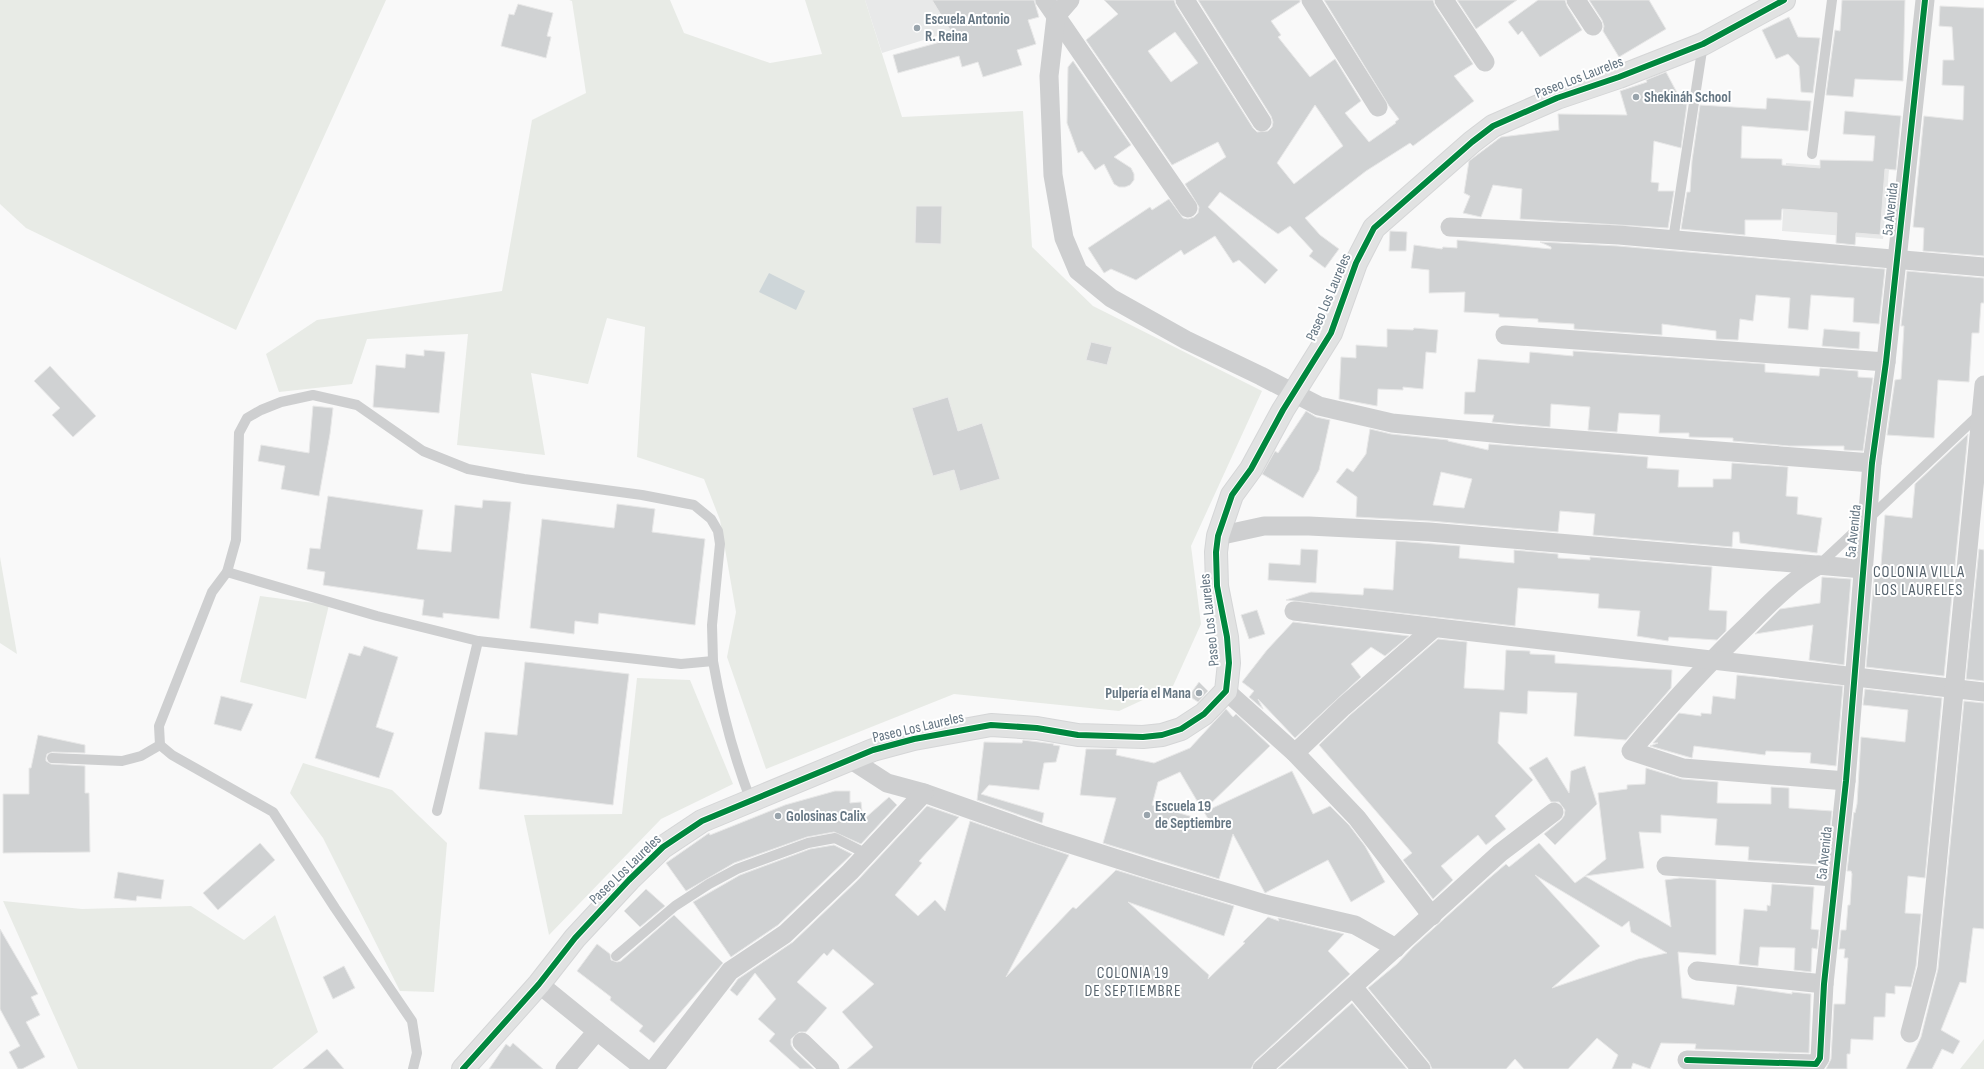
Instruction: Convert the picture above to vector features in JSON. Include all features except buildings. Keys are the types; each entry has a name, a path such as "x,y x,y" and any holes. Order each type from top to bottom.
{"street":[{"path":"1045,0 1188,208"},
{"path":"1070,0 1056,16 1049,76 1053,175 1064,238 1078,271 1111,298 1186,340 1319,406 1392,423 1513,435 1872,463"},
{"path":"1185,0 1262,122"},
{"path":"1311,0 1378,107"},
{"path":"1444,0 1485,62"},
{"path":"1576,0 1593,26"},
{"name":"Paseo Los Laureles","path":"463,1069 539,984 575,938 629,880 663,847 702,821 873,750 914,739 991,726 1025,727 1078,735 1143,737 1162,735 1181,728 1204,714 1226,691 1229,663 1227,637 1217,586 1216,552 1218,536 1232,496 1251,469 1284,410 1331,333 1356,263 1374,228 1472,142 1493,126 1557,98 1619,77 1703,44 1784,0"},
{"name":"5a Avenida","path":"1687,1060 1816,1064 1819,1062 1820,1058 1824,984 1834,877 1846,781 1853,676 1872,463 1886,362 1925,0"},
{"path":"1450,227 1619,235 1984,267"},
{"path":"1505,335 1886,362"},
{"path":"1910,1033 1927,968 1983,411 1984,385"},
{"path":"1218,536 1264,526 1309,526 1437,533 1863,569"},
{"path":"1819,565 1793,582 1711,660 1675,698 1631,751 1683,768 1846,781"},
{"path":"1294,612 1984,692"},
{"path":"1295,753 1343,707 1434,628"},
{"path":"1226,691 1295,753 1357,818 1432,916"},
{"path":"850,759 887,783 924,793 1042,835 1155,871 1265,904 1355,925 1396,948"},
{"path":"654,1069 730,971 785,934 867,854 924,793"},
{"path":"1270,1067 1353,987 1500,853 1554,812"},
{"path":"1666,866 1834,877"},
{"path":"1697,971 1824,984"},
{"path":"539,984 645,1069"},
{"path":"1353,987 1421,1069"},
{"path":"565,1069 597,1030"},
{"path":"802,1042 830,1069"}],"lane":[{"path":"1812,154 1832,0"},
{"path":"1673,240 1703,44"},
{"path":"413,1069 417,1053 412,1021 335,908 273,812 172,755 160,745 159,726 212,592 227,572 236,540 239,433 247,418 261,410 281,402 313,395 357,405 423,451 468,469 524,479 642,495 694,505 712,519 718,531 720,544 712,625 712,661 741,774 751,801"},
{"path":"1819,565 1983,411"},
{"path":"227,572 377,616 478,641 681,664 712,661"},
{"path":"437,811 478,641"},
{"path":"52,758 122,761 141,756 160,745"},
{"path":"616,956 675,906 709,884 737,869 808,843 835,838 867,854"}],"shaded area":[{"path":"0,0 386,0 236,330 26,228 0,204"},
{"path":"569,0 670,0 684,33 770,63 822,54 805,0 865,0 902,117 1023,111 1032,247 1093,306 1262,391 1191,546 1201,624 1173,686 1119,711 954,694 766,769 727,657 736,612 720,520 704,479 637,457 645,327 607,318 588,384 531,373 545,455 457,445 468,334 367,339 352,384 279,392 266,354 317,320 502,291 532,120 586,93 572,1"},
{"name":"Escuela Antonio R. Reina","path":"865,0 1036,0 1039,4 882,53"},
{"path":"1786,163 1889,170 1883,239 1782,231"},
{"path":"769,273 805,291 796,310 759,292"},
{"path":"0,557 17,654 0,643"},
{"path":"260,596 329,605 306,699 240,682"},
{"path":"637,678 690,680 733,784 661,819 549,935 524,815 622,814"},
{"path":"303,763 392,790 447,843 434,992 400,991 323,838 290,793"},
{"path":"3,901 82,909 191,906 244,940 275,915 318,1032 272,1069 78,1069"},
{"path":"1984,1039 1984,1069 1960,1069"}],"cycle path":[{"path":"463,1069 539,984 575,938 629,880 663,847 702,821 873,750 914,739 991,725 1037,728 1078,735 1143,737 1162,735 1181,729 1204,714 1226,691 1229,663 1227,637 1217,586 1216,552 1218,536 1232,495 1251,469 1283,410 1331,333 1356,263 1374,228 1472,142 1493,126 1557,98 1619,77 1703,44 1784,0"},
{"path":"1687,1060 1816,1064 1820,1058 1824,984 1846,781 1872,463 1886,362 1925,0"}],"place":[{"name":"Escuela Antonio R. Reina","path":"917,28"},
{"name":"Shekináh School","path":"1636,97"},
{"name":"Pulpería el Mana","path":"1199,693"},
{"name":"Escuela 19 de Septiembre","path":"1147,815"},
{"name":"Golosinas Calix","path":"778,816"}],"district":[{"name":"COLONIA VILLA LOS LAURELES","path":"1919,580"},
{"name":"COLONIA 19 DE SEPTIEMBRE","path":"1133,981"}]}
